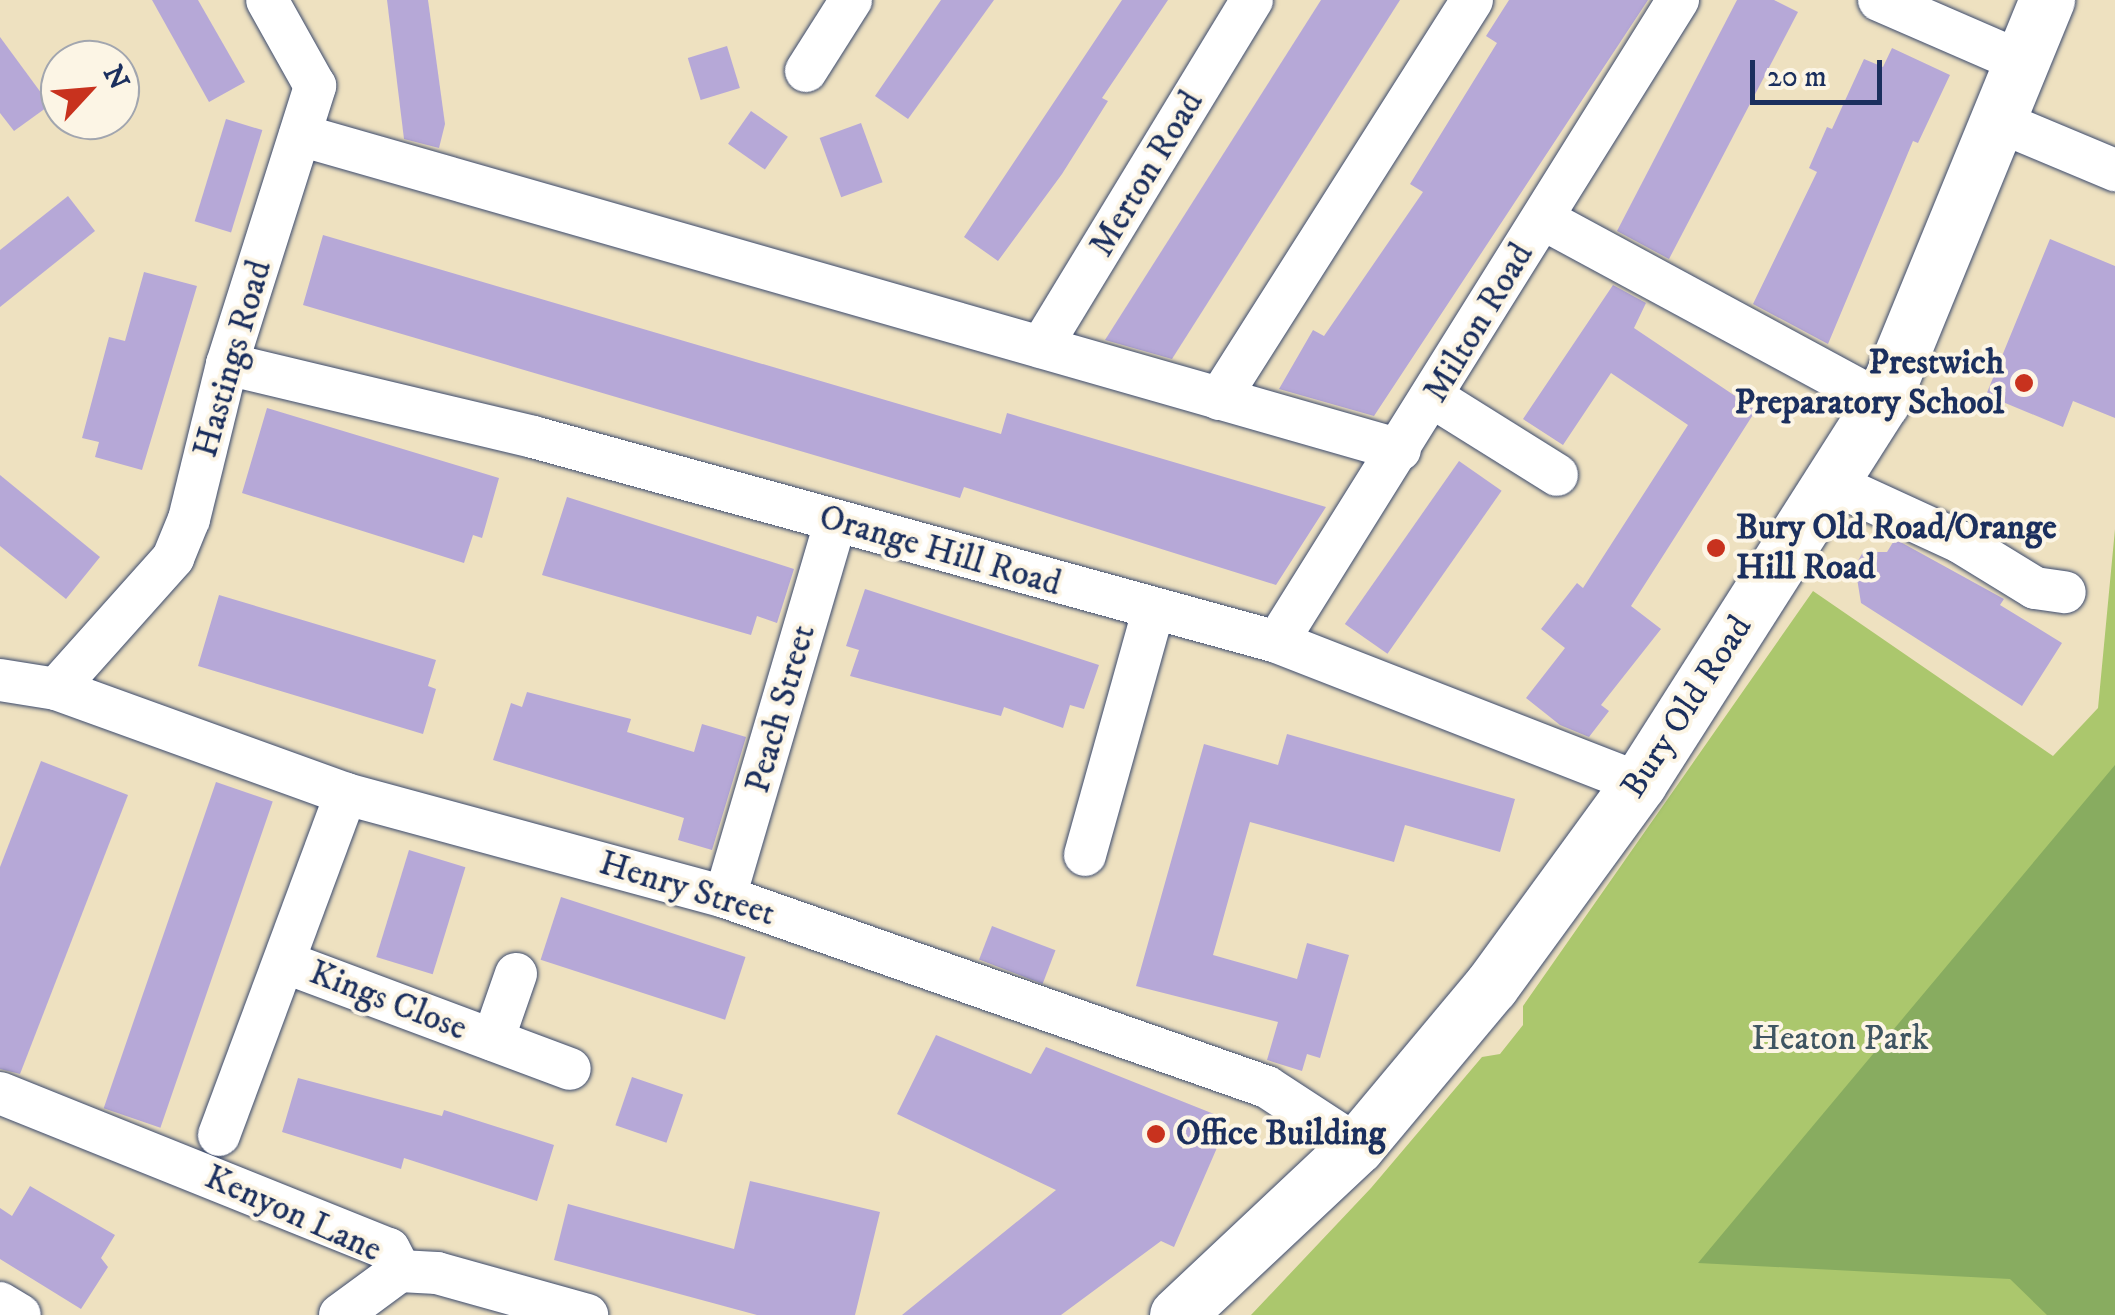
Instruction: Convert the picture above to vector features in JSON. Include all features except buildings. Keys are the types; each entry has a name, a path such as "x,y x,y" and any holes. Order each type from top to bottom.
{"main road":[{"name":"Bury Old Road","path":"1178,1315 1357,1146 1491,986 1638,783 1834,484 1882,402 2048,0"}],"street":[{"name":"Hastings Road","path":"56,689 173,558 189,520 227,364 315,86 267,0"},
{"path":"806,71 851,0"},
{"name":"Merton Road","path":"1042,347 1252,0"},
{"path":"1219,398 1472,0"},
{"name":"Milton Road","path":"1276,642 1434,398 1678,0"},
{"path":"1879,0 2024,63"},
{"path":"2000,122 2115,170"},
{"path":"300,134 1400,450"},
{"path":"1543,219 1882,402"},
{"name":"Orange Hill Road","path":"227,364 533,438 1152,612 1276,642 1638,783"},
{"path":"1434,398 1556,475"},
{"path":"1834,484 1960,542 2035,588 2066,592"},
{"name":"Peach Street","path":"726,898 836,521"},
{"path":"1084,856 1152,612"},
{"name":"Henry Street","path":"0,680 56,689 346,794 726,898 1267,1087 1357,1146"},
{"name":"Kings Close","path":"219,1136 346,794"},
{"name":"Kings Close","path":"284,962 570,1069"},
{"name":"Kings Close","path":"493,1040 516,974"},
{"name":"Kenyon Lane","path":"0,1092 389,1249 400,1271 437,1273 587,1315"},
{"path":"340,1315 400,1271"},
{"path":"0,1303 20,1315"}],"green space":[{"name":"Heaton Park","path":"2115,529 2115,1315 1251,1315 1371,1188 1482,1057 1500,1054 1523,1025 1523,1006 1813,591 2053,756 2098,708"},
{"path":"2115,765 2115,1315 2047,1315 2010,1279 1698,1263"}],"place":[{"name":"Prestwich Preparatory School","path":"2024,383"},
{"name":"Bury Old Road/Orange Hill Road","path":"1716,548"},
{"name":"Office Building","path":"1156,1134"}]}
